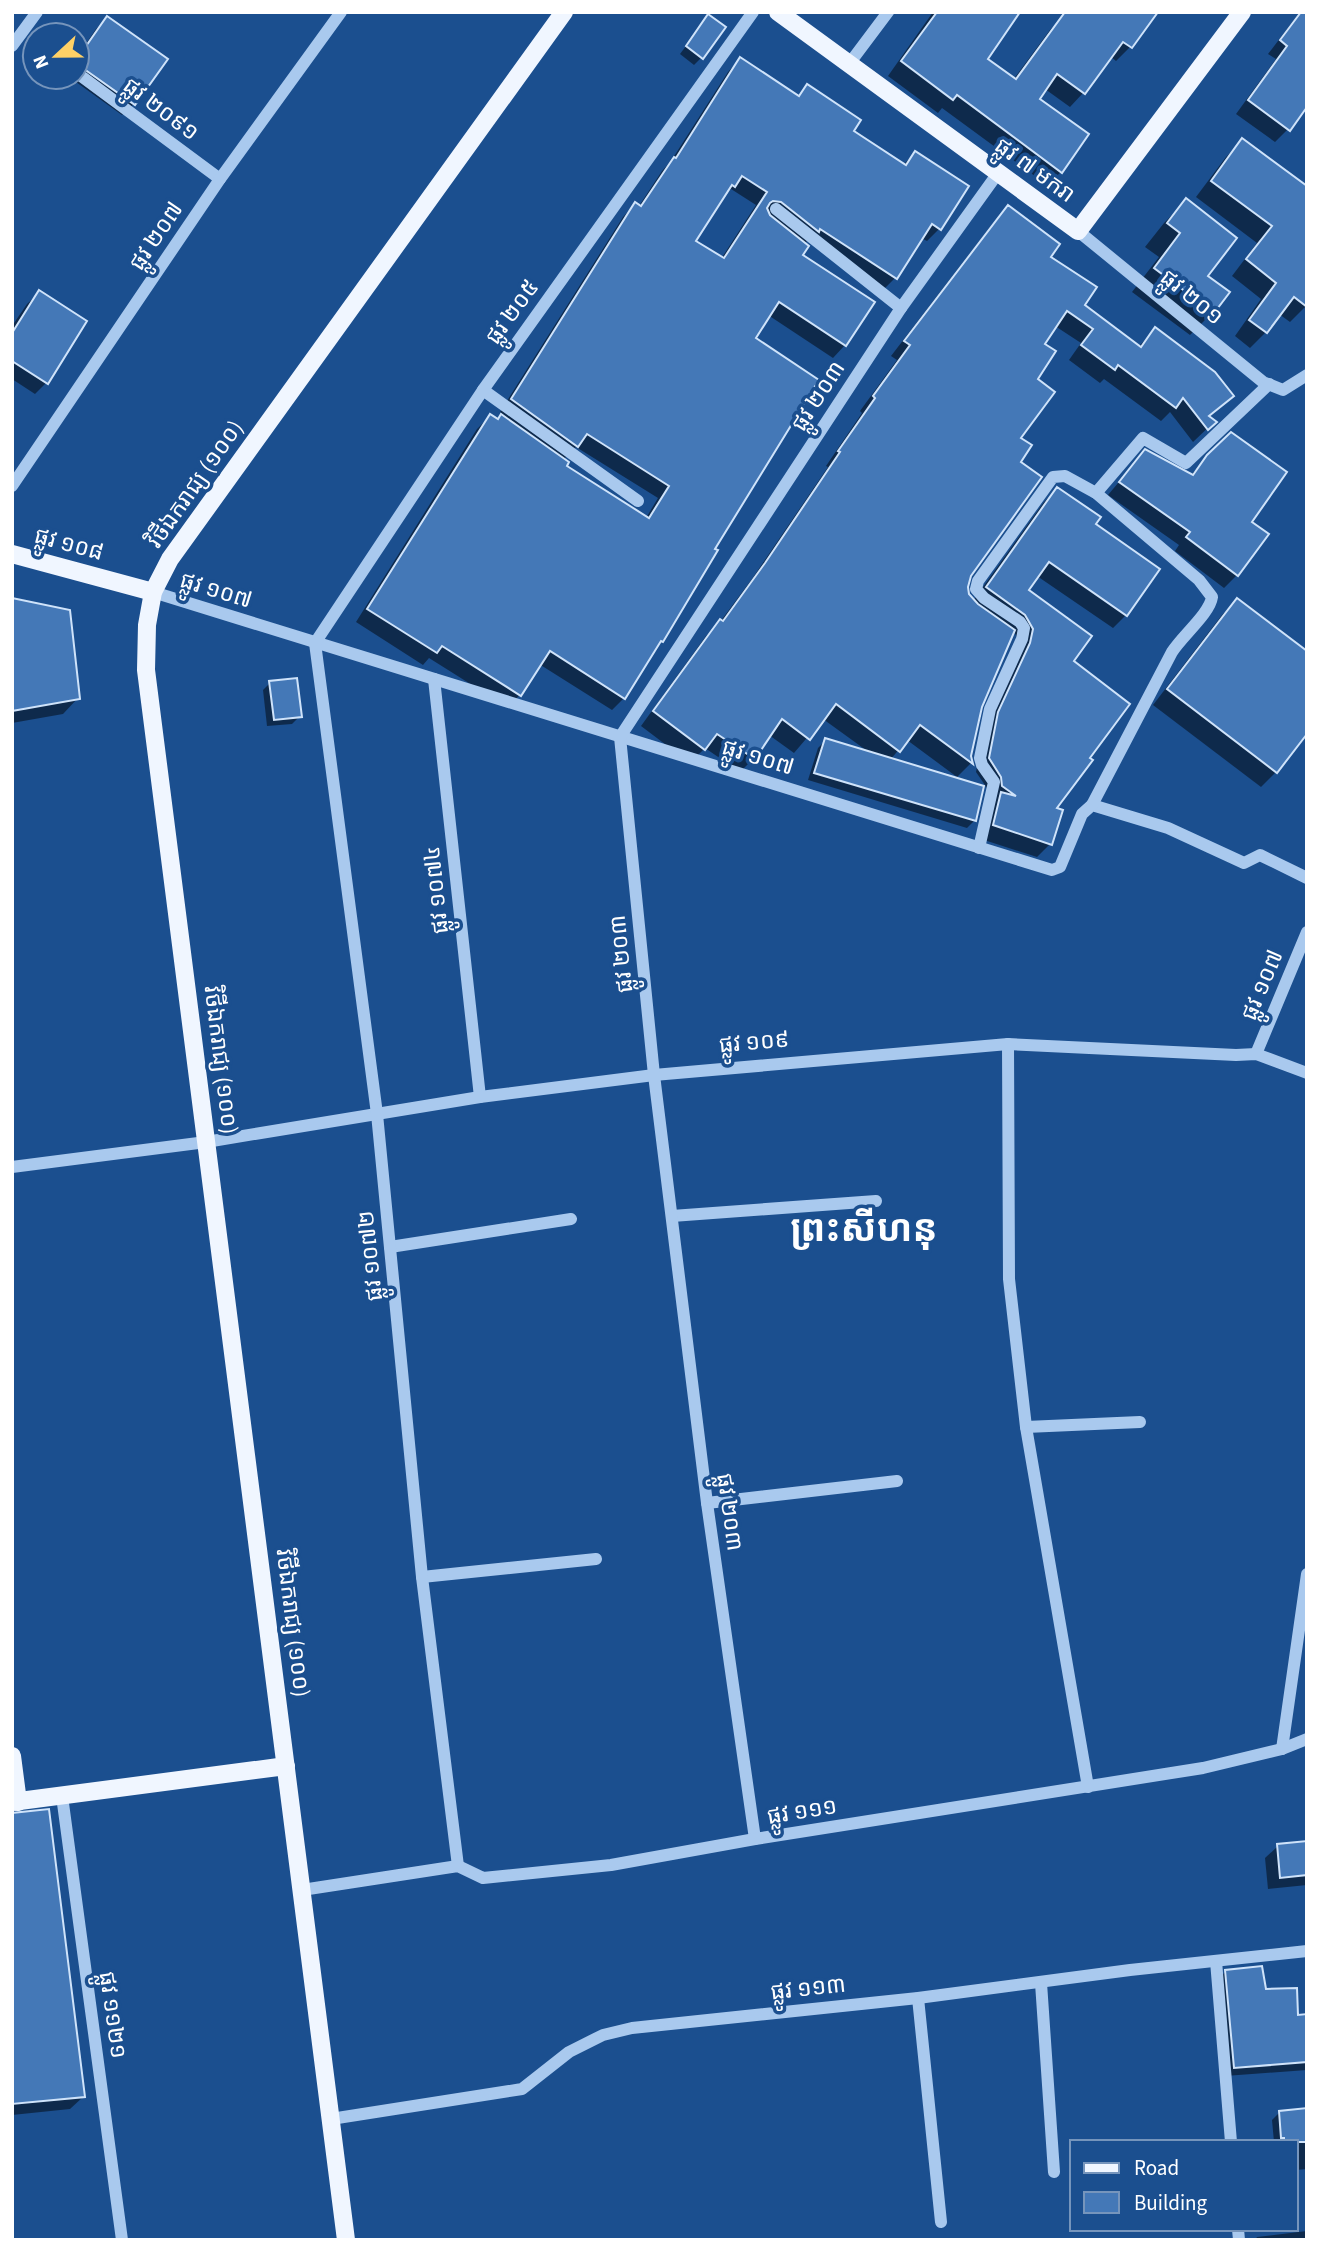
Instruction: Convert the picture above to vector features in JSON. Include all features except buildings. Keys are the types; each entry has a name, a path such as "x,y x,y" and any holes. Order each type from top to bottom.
{"main road":[{"name":"វិថីឯករាជ្យ (១០០)","path":"346,2240 146,670 147,625 153,592 170,559 564,12"},
{"name":"ផ្លូវ ៧ មករា","path":"778,12 1078,231 1242,12"},
{"name":"ផ្លូវ ១០៨","path":"12,554 153,592"},
{"path":"12,1756 15,1802 286,1766"}],"street":[{"name":"ផ្លូវ ២០៧","path":"12,486 220,180 341,12"},
{"name":"ផ្លូវ ២០៥","path":"315,643 482,390 753,12"},
{"path":"849,64 888,12"},
{"name":"ផ្លូវ ២០៩១","path":"91,83 220,180"},
{"name":"ផ្លូវ ២០៣","path":"755,1839 707,1503 671,1216 620,737 901,308 998,173"},
{"path":"776,209 901,308"},
{"name":"ផ្លូវ ២០១","path":"1078,231 1263,382 1283,390 1307,375"},
{"path":"1096,493 1143,438 1186,463 1269,384"},
{"path":"482,390 639,501"},
{"path":"979,848 994,782 980,758 990,709 1022,639 1024,628 1020,622 984,598 976,589 978,580 1053,477 1065,476 1096,493 1199,580 1212,597 1211,606 1181,637 1172,652 1092,805 1168,828 1244,863 1260,855 1307,878"},
{"name":"ផ្លូវ ១០៧","path":"153,592 1052,870 1057,869 1082,814 1092,805"},
{"name":"ផ្លូវ ១០៧២","path":"315,643 377,1114 422,1577 458,1866"},
{"name":"ផ្លូវ ១០៧៤","path":"434,679 480,1097"},
{"name":"ផ្លូវ ១០៧","path":"1256,1054 1307,932"},
{"path":"1007,1044 1009,1279 1026,1427 1088,1787"},
{"name":"ផ្លូវ ១០៩","path":"12,1167 206,1142 480,1097 654,1075 1007,1044 1256,1054 1307,1073"},
{"path":"671,1216 876,1201"},
{"path":"390,1247 571,1219"},
{"path":"1026,1427 1140,1422"},
{"path":"707,1503 897,1481"},
{"path":"422,1577 596,1559"},
{"path":"1282,1749 1307,1574"},
{"name":"ផ្លូវ ១១១","path":"302,1890 458,1866 483,1878 611,1865 755,1839 1203,1768 1282,1749 1307,1739"},
{"name":"ផ្លូវ ១១២១","path":"62,1796 122,2240"},
{"name":"ផ្លូវ ១១៣","path":"331,2119 522,2089 569,2052 603,2035 632,2028 918,1998 1130,1970 1307,1951"},
{"path":"1216,1961 1231,2140"},
{"path":"1041,1983 1054,2172"},
{"path":"918,1998 941,2222"}],"district":[{"name":"ព្រះសីហនុ","path":"864,1229"}]}
